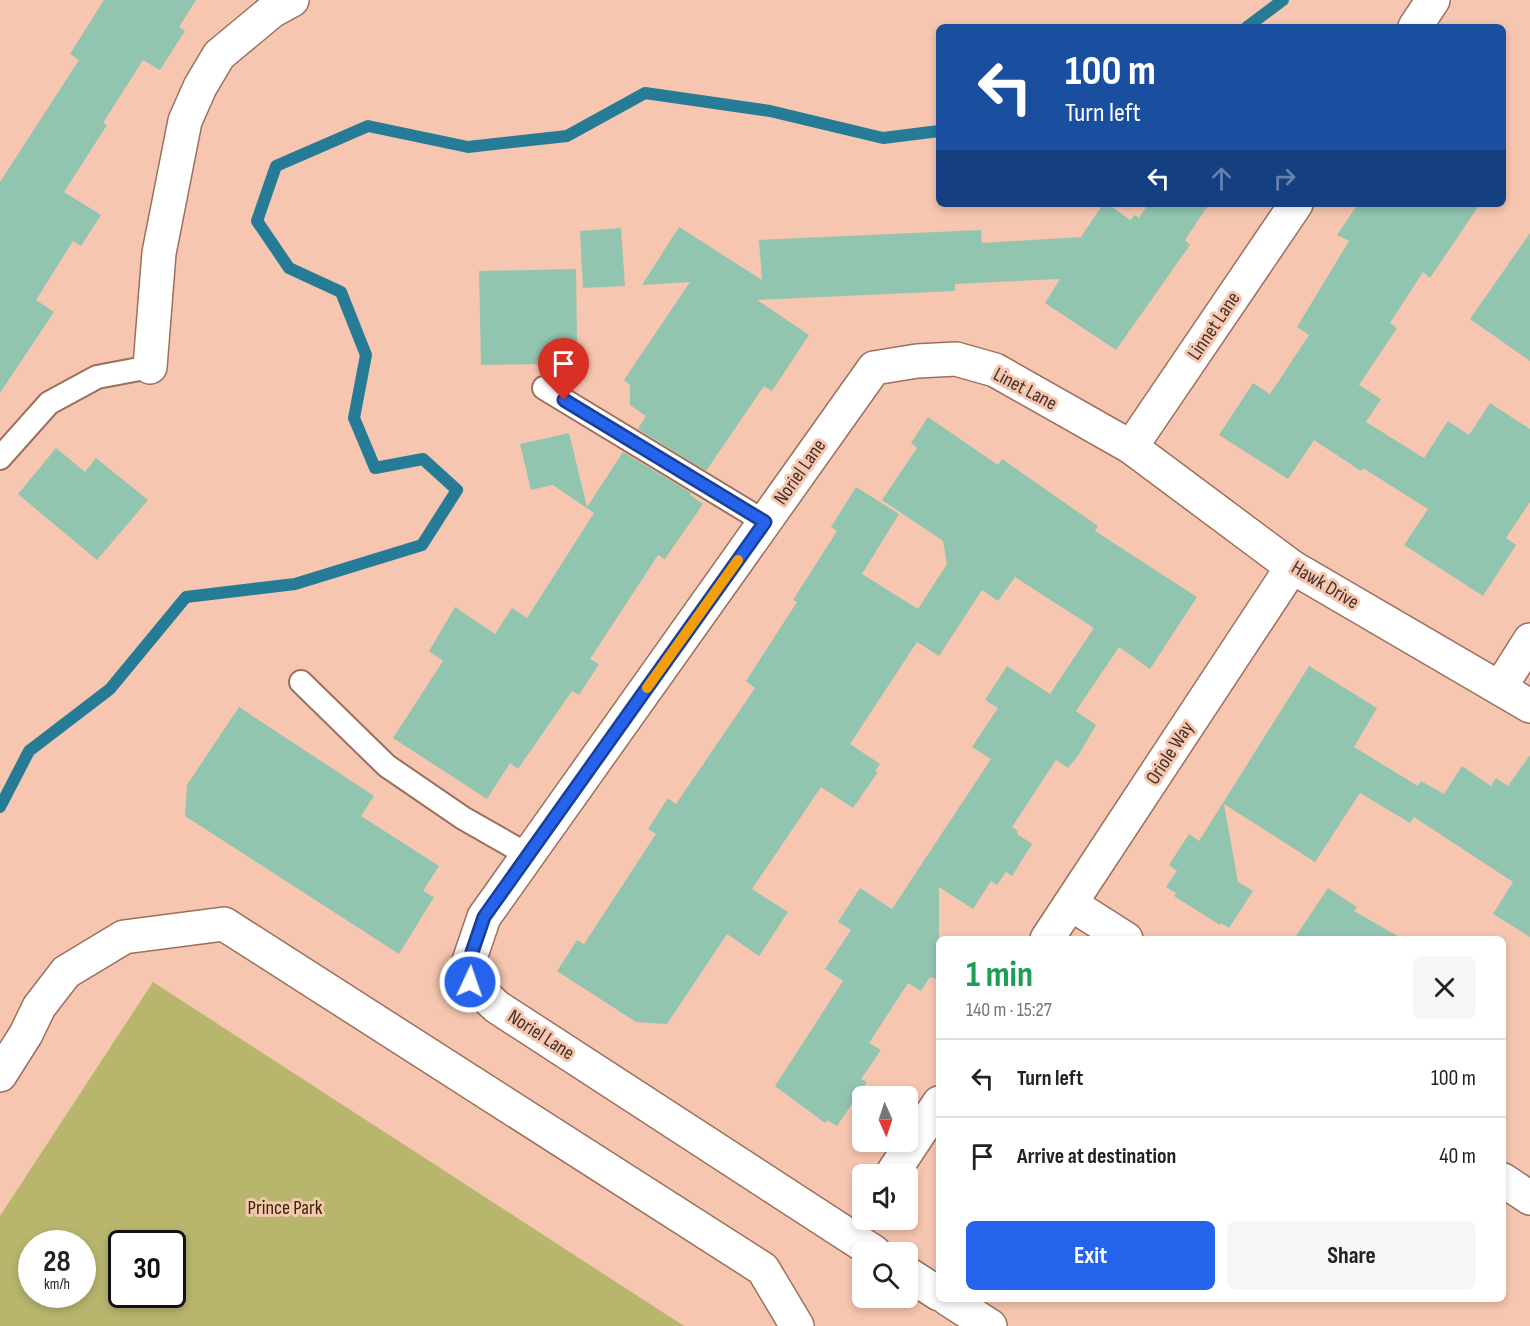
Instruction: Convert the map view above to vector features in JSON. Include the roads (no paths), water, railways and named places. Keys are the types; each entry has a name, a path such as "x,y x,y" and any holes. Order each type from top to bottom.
{"street":[{"path":"150,367 159,254 185,121 200,87 219,55 272,11 292,0"},
{"path":"1417,24 1433,0"},
{"name":"Linnet Lane","path":"1131,447 1294,207"},
{"name":"Linet Lane","path":"874,368 917,361 956,359 995,370 1131,447"},
{"name":"Noriel Lane","path":"862,1236 498,1007 470,982 469,961 484,917 874,368"},
{"name":"Hawk Drive","path":"1131,447 1292,567 1530,706"},
{"name":"Oriole Way","path":"1049,936 1292,567"},
{"path":"1501,687 1530,640"},
{"path":"1071,904 1121,936"},
{"path":"0,1075 26,1034 39,1007 66,972 124,937 224,924 763,1269 797,1326"},
{"path":"899,1164 936,1108"},
{"path":"1506,1182 1530,1198"},
{"path":"918,1280 936,1291"},
{"path":"953,1302 990,1326"}],"lane":[{"path":"0,458 49,403 97,377 150,367"},
{"path":"544,388 765,522"},
{"path":"301,682 387,766 464,818 528,855"}],"waterway":[{"path":"1251,24 1283,0"},
{"path":"0,807 29,751 110,689 186,597 295,584 422,545 457,490 423,459 375,468 354,418 366,355 341,292 289,268 257,221 276,166 368,126 468,147 567,136 645,93 770,111 883,138 936,131"}],"park label":[{"name":"Prince Park","path":"285,1208"}]}
